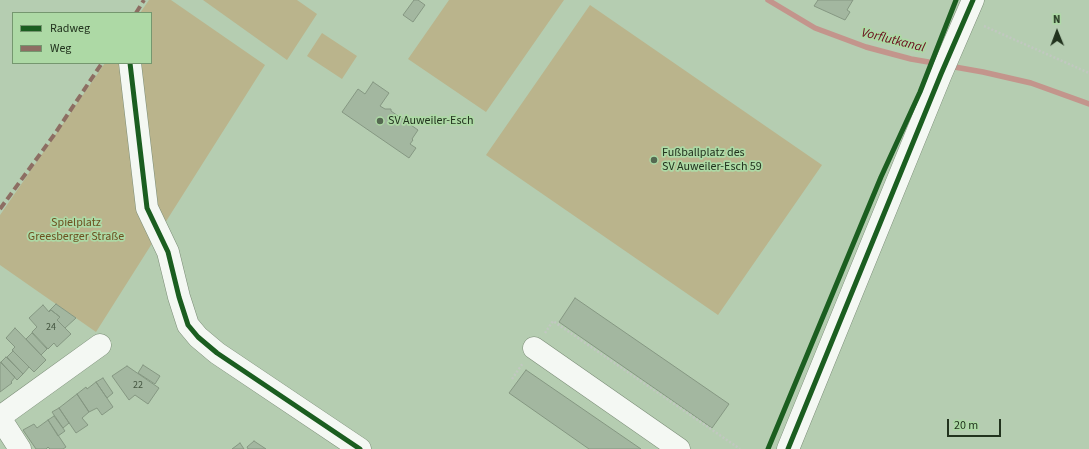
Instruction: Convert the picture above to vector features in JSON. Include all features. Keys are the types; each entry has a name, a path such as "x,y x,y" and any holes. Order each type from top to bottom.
{"street":[{"path":"788,449 969,9"},
{"path":"130,64 147,208 168,252 188,324 198,337 217,353 360,449"},
{"path":"20,449 0,418 100,345"},
{"path":"534,348 679,449"}],"path":[{"path":"969,9 983,26 1089,73"},
{"path":"512,379 553,322 740,449"}],"green space":[{"name":"Spielplatz Greesberger Straße","path":"149,0 171,0 265,65 96,332 0,265 0,215 104,64 152,64 152,12 141,12"},
{"path":"203,0 297,0 317,14 287,60"},
{"path":"449,0 564,0 486,112 408,59"},
{"name":"Fußballplatz des SV Auweiler-Esch 59","path":"590,5 822,165 718,315 486,155"},
{"path":"322,33 357,56 342,79 307,56"}],"building":[{"path":"414,0 418,0 425,5 413,22 403,15"},
{"path":"818,0 853,0 847,10 850,12 845,20 814,6"},
{"name":"SV Auweiler-Esch","path":"373,82 389,93 380,106 385,109 391,109 391,111 418,130 410,144 416,148 409,158 342,112 358,89 365,94"},
{"path":"575,298 729,404 712,428 559,322"},
{"path":"56,304 76,318 65,328 57,320 60,317 51,310 49,311"},
{"path":"43,305 49,312 51,310 60,317 57,320 71,334 57,347 54,343 48,349 32,332 37,327 29,318"},
{"path":"15,328 46,360 34,372 12,350 15,347 6,338"},
{"path":"32,333 47,349 41,355 26,339"},
{"path":"13,351 29,367 23,374 7,357"},
{"path":"6,357 23,374 17,380 1,362"},
{"path":"0,362 15,377 11,382 12,383 0,392"},
{"path":"143,365 160,376 155,384 138,373"},
{"path":"127,366 159,388 148,404 135,395 129,400 112,376"},
{"path":"526,370 641,449 589,449 509,393"},
{"path":"103,378 113,393 107,398 96,382"},
{"path":"96,382 113,407 102,415 97,408 89,412 77,394"},
{"path":"77,394 89,412 82,418 88,425 76,433 59,408"},
{"path":"59,408 69,423 63,428 52,412"},
{"path":"54,416 65,431 58,436 48,420"},
{"path":"48,420 66,447 63,449 50,449 48,447 46,449 36,449 23,430 34,424 37,428"},
{"path":"254,441 266,449 248,449 247,447"},
{"path":"240,443 244,449 232,449"}],"waterway":[{"name":"Vorflutkanal","path":"768,0 815,28 866,47 911,59 940,64"},
{"name":"Vorflutkanal","path":"949,66 1031,83 1089,104"}],"marked path":[{"path":"137,12 144,0"},
{"path":"0,209 54,135 101,64"}],"cycle path":[{"path":"768,449 881,177 920,92 956,0"},
{"path":"788,449 941,74 973,0"},
{"path":"130,64 147,208 168,252 179,297 188,325 198,337 217,353 360,449"}],"place":[{"name":"SV Auweiler-Esch","path":"380,121"},
{"name":"Fußballplatz des SV Auweiler-Esch 59","path":"654,160"}]}
